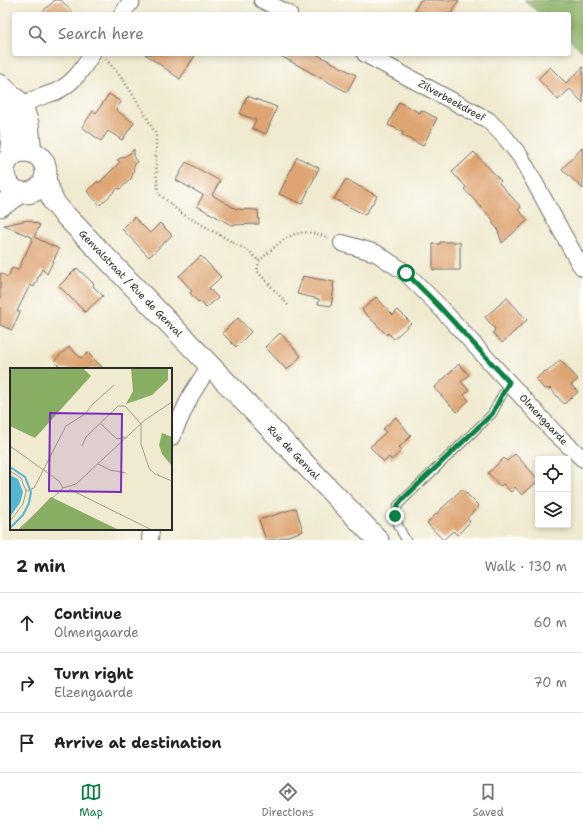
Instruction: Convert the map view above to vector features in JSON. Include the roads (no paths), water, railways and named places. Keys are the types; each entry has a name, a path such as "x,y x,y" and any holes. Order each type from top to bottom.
{"street":[{"path":"123,12 132,0"},
{"path":"262,0 285,12"},
{"path":"22,105 56,91 68,84 78,76 91,56"},
{"name":"Zilverbeekdreef","path":"369,56 465,106 488,120 504,136 520,156 578,263 583,268"},
{"path":"0,85 22,105 28,124 22,152"},
{"path":"0,89 22,152"},
{"path":"0,206 31,188 46,173 42,159 37,155 22,152 7,159 2,178 5,182 10,188 31,188"},
{"name":"Genvalstraat / Rue de Genval","path":"31,188 53,201 210,364"},
{"name":"Olmengaarde","path":"342,243 376,254 406,273 437,304 554,432 583,459"},
{"path":"172,436 191,395 210,364"},
{"name":"Rue de Genval","path":"210,364 378,540"},
{"path":"150,540 151,530"}],"lane":[{"path":"406,540 398,526 395,516 398,505 492,414 509,382"}]}
